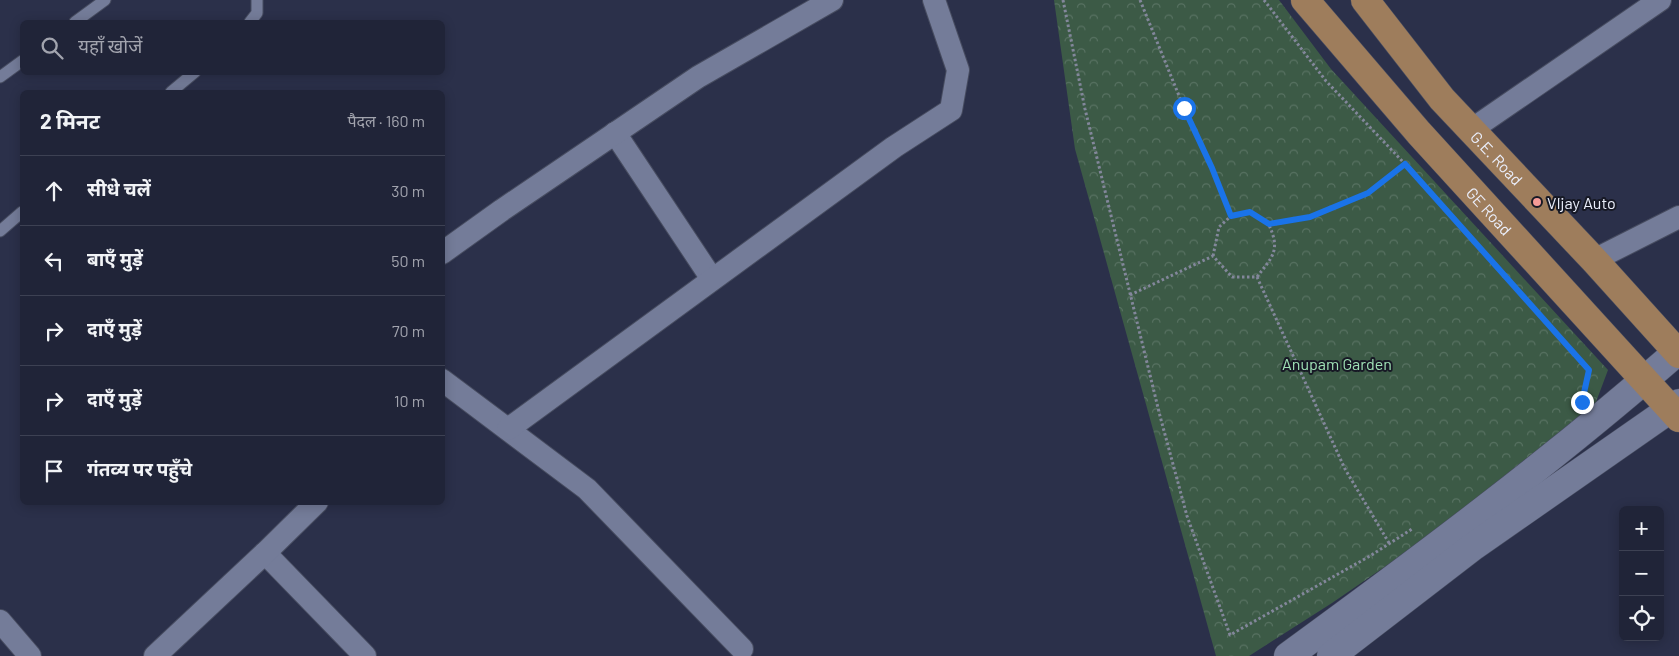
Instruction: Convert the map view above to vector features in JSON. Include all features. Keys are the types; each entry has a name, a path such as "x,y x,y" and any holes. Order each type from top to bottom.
{"main road":[{"name":"GE Road","path":"1305,0 1419,133 1645,380 1677,410"},
{"name":"G.E. Road","path":"1365,0 1442,99 1594,260 1678,353"}],"street":[{"path":"445,251 698,77 832,0"},
{"path":"508,429 894,147 950,110 958,70 934,0"},
{"path":"1471,130 1660,0"},
{"path":"615,133 712,279"},
{"path":"1594,260 1679,217"},
{"path":"1288,656 1398,576 1678,353"},
{"path":"445,382 587,489 742,648"},
{"path":"1331,656 1474,546 1677,410"},
{"path":"155,656 314,505"},
{"path":"265,553 365,656"},
{"path":"0,622 30,656"}],"lane":[{"path":"78,20 105,0"},
{"path":"252,20 257,13 257,0"},
{"path":"0,77 20,62"},
{"path":"172,90 191,75"},
{"path":"0,231 20,214"}],"path":[{"path":"1063,0 1085,109 1160,416 1187,516 1230,635 1413,528"},
{"path":"1140,0 1231,216"},
{"path":"1264,0 1326,81 1405,164 1589,370 1582,402"},
{"path":"1269,224 1310,217 1368,193 1405,164"},
{"path":"1213,256 1219,227 1231,216 1250,212 1269,224 1274,236 1274,254 1257,277"},
{"path":"1130,295 1213,256"},
{"path":"1213,256 1232,277 1257,277"},
{"path":"1257,277 1345,469 1389,543"}],"green space":[{"name":"Anupam Garden","path":"1054,0 1279,0 1331,69 1608,370 1593,410 1469,509 1332,603 1249,656 1216,656 1075,149"}],"place":[{"name":"VIjay Auto","path":"1537,202"}],"route":[{"path":"1184,108 1212,168 1231,216 1250,212 1269,224 1310,217 1368,193 1405,164 1589,370 1582,402"}]}
